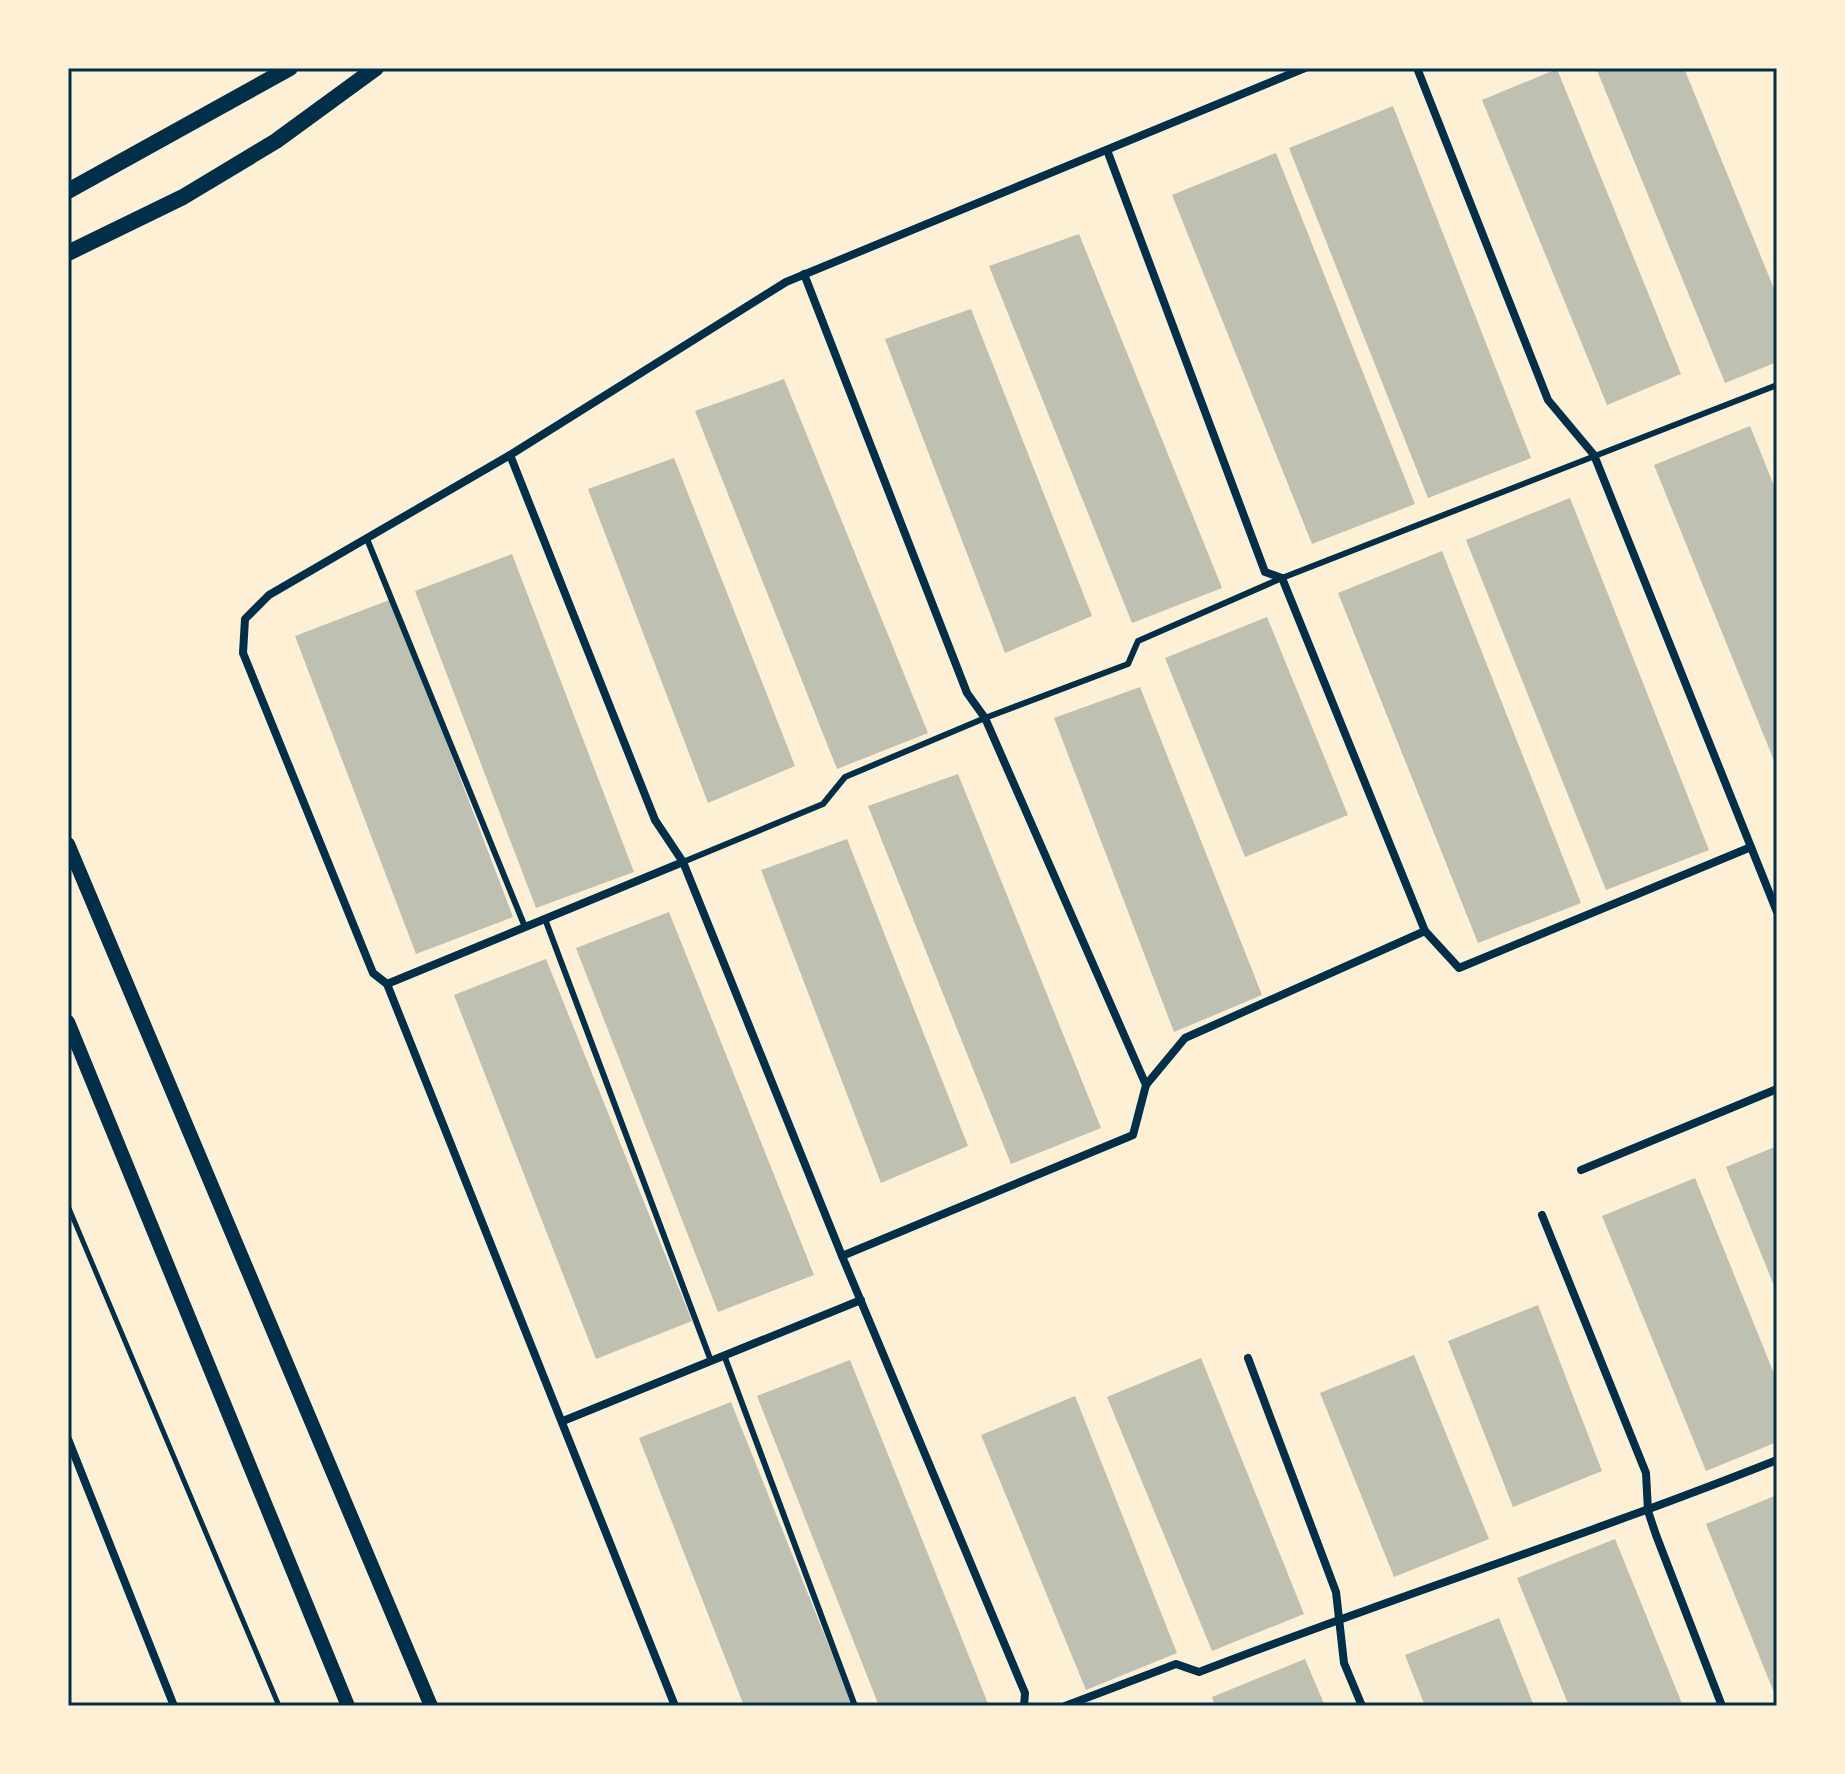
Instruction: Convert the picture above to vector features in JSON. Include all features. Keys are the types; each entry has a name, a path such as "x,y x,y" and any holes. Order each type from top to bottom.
{"main road":[{"path":"68,191 290,68"},
{"path":"68,253 183,197 276,141 376,68"}],"street":[{"path":"675,1706 387,984 373,973 243,653 245,619 269,595 510,455 786,282 1305,68"},
{"path":"1417,68 1548,400 1594,455 1777,912"},
{"path":"1107,150 1265,572 1282,578 1425,931 1459,968 1751,847"},
{"path":"804,274 967,693 985,718 1146,1085"},
{"path":"510,455 655,820 683,862 842,1256 1025,1693 1024,1706"},
{"path":"68,844 431,1706"},
{"path":"387,984 683,862"},
{"path":"842,1256 1133,1135 1146,1085 1185,1038 1425,931"},
{"path":"68,1022 348,1706"},
{"path":"1581,1170 1777,1089"},
{"path":"1542,1215 1646,1473 1648,1511 1722,1706"},
{"path":"563,1421 861,1300"},
{"path":"1248,1358 1336,1592 1344,1663 1362,1706"},
{"path":"68,1439 174,1706"},
{"path":"1065,1706 1176,1664 1199,1672 1339,1618 1648,1511 1777,1460"}],"lane":[{"path":"683,862 823,804 845,777 985,718 1128,664 1138,641 1282,578 1777,385"},
{"path":"367,539 525,927"},
{"path":"545,919 711,1361"},
{"path":"724,1355 855,1706"}],"path":[{"path":"68,1206 279,1706"}],"building":[{"path":"1596,68 1684,68 1777,296 1777,362 1725,383"},
{"path":"1557,69 1681,374 1607,405 1482,100"},
{"path":"1393,106 1531,458 1428,498 1289,148"},
{"path":"1276,153 1415,504 1312,544 1172,195"},
{"path":"1079,234 1222,588 1132,623 989,266"},
{"path":"971,309 1092,616 1005,653 885,339"},
{"path":"784,379 928,733 837,769 695,411"},
{"path":"1750,426 1777,493 1777,768 1654,465"},
{"path":"674,458 795,766 708,803 588,489"},
{"path":"1570,498 1709,850 1606,890 1466,540"},
{"path":"1442,551 1581,903 1478,943 1338,593"},
{"path":"512,554 634,872 536,908 415,591"},
{"path":"392,599 513,917 416,954 295,636"},
{"path":"1267,617 1348,815 1245,857 1165,658"},
{"path":"1140,687 1262,995 1174,1032 1054,718"},
{"path":"958,774 1101,1128 1011,1164 868,806"},
{"path":"847,839 968,1146 881,1183 761,870"},
{"path":"669,912 814,1275 718,1312 576,948"},
{"path":"546,959 692,1321 596,1359 454,995"},
{"path":"1777,1146 1777,1293 1726,1167"},
{"path":"1695,1178 1777,1381 1777,1442 1706,1471 1602,1216"},
{"path":"1538,1305 1602,1471 1513,1507 1448,1341"},
{"path":"1414,1355 1489,1539 1394,1577 1320,1393"},
{"path":"1201,1358 1304,1614 1212,1651 1107,1397"},
{"path":"850,1360 989,1706 879,1706 757,1396"},
{"path":"1075,1396 1177,1653 1086,1690 981,1435"},
{"path":"731,1402 853,1706 744,1706 639,1438"},
{"path":"1777,1495 1777,1700 1706,1524"},
{"path":"1615,1539 1683,1706 1569,1706 1517,1578"},
{"path":"1499,1618 1534,1706 1425,1706 1405,1655"},
{"path":"1305,1659 1325,1706 1215,1706 1212,1697"}]}
